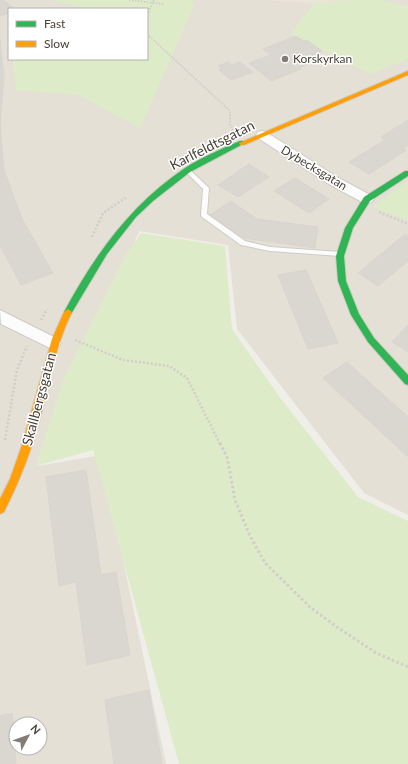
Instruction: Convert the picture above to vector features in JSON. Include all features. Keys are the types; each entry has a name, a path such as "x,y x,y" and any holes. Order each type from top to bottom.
{"street":[{"name":"Karlfeldtsgatan","path":"53,343 73,303 99,258 145,204 162,188 187,170 226,150 408,73"},
{"name":"Dybecksgatan","path":"262,135 332,180 367,199"},
{"path":"408,173 367,199 349,228 340,254 342,280 355,315 371,340 408,381"},
{"name":"Skallbergsgatan","path":"0,316 53,343 29,442 6,499 0,509"}],"lane":[{"path":"187,170 206,188 204,215 242,243 270,249 340,254"}],"path":[{"path":"129,0 164,4"},
{"path":"148,13 154,0"},
{"path":"148,35 230,111 232,116 228,123 229,127 237,135"},
{"path":"103,212 112,207"},
{"path":"376,211 408,224"},
{"path":"53,343 71,338 123,360 169,366 187,378 227,457 235,500 250,536 265,563 311,608 337,628 376,652 408,667"},
{"path":"4,447 17,370 27,346"}],"shaded area":[{"path":"0,0 408,0 408,515 364,493 237,329 228,245 139,231 38,466 101,455 166,764 0,764"},
{"path":"262,0 356,0 314,3"}],"green space":[{"path":"53,0 189,0 195,4 140,128 78,95 16,90 13,60 148,60 148,8 85,8"},
{"path":"382,0 408,7 408,59 371,74 290,34 314,3"},
{"path":"408,181 408,220 372,207"},
{"path":"141,233 225,246 232,329 281,399 358,497 408,521 408,764 179,764 93,450 36,466 63,380 125,256"}],"building":[{"path":"0,0 6,2 12,8 8,8 8,13 0,16"},
{"name":"Korskyrkan","path":"296,36 304,41 307,40 322,51 313,55 308,64 299,68 301,69 271,81 249,63 271,55 263,49"},
{"path":"0,39 4,78 0,79"},
{"path":"228,62 232,65 240,62 253,72 231,80 219,70 222,69 218,66"},
{"path":"4,78 0,123 0,79"},
{"path":"408,120 408,145 403,149 406,150 369,174 349,162 385,140 381,137"},
{"path":"0,123 4,170 0,170"},
{"path":"249,164 269,177 238,197 218,185"},
{"path":"0,170 4,170 22,219 0,226"},
{"path":"295,178 329,199 309,213 274,191"},
{"path":"231,201 257,219 318,227 315,248 244,238 210,215"},
{"path":"22,219 53,273 21,285 0,245 0,226"},
{"path":"405,234 408,236 408,261 378,286 358,273"},
{"path":"306,270 338,343 308,349 278,275"},
{"path":"408,325 408,352 392,342"},
{"path":"347,362 408,417 408,457 323,378"},
{"path":"86,470 101,575 116,572 130,655 87,665 76,582 59,586 46,477"},
{"path":"149,690 162,764 114,764 105,700"},
{"path":"12,713 12,716 8,716 8,756 15,756 16,764 0,764 0,716"}],"traffic: fast":[{"path":"68,312 104,252 133,216 150,199 193,166 242,143"},
{"path":"408,173 367,199 349,228 340,256 342,281 355,315 371,340 408,381"}],"traffic: slow":[{"path":"242,143 408,73"},
{"path":"0,509 21,464 36,416 53,347 68,312"}],"place":[{"name":"Korskyrkan","path":"285,59"}]}
